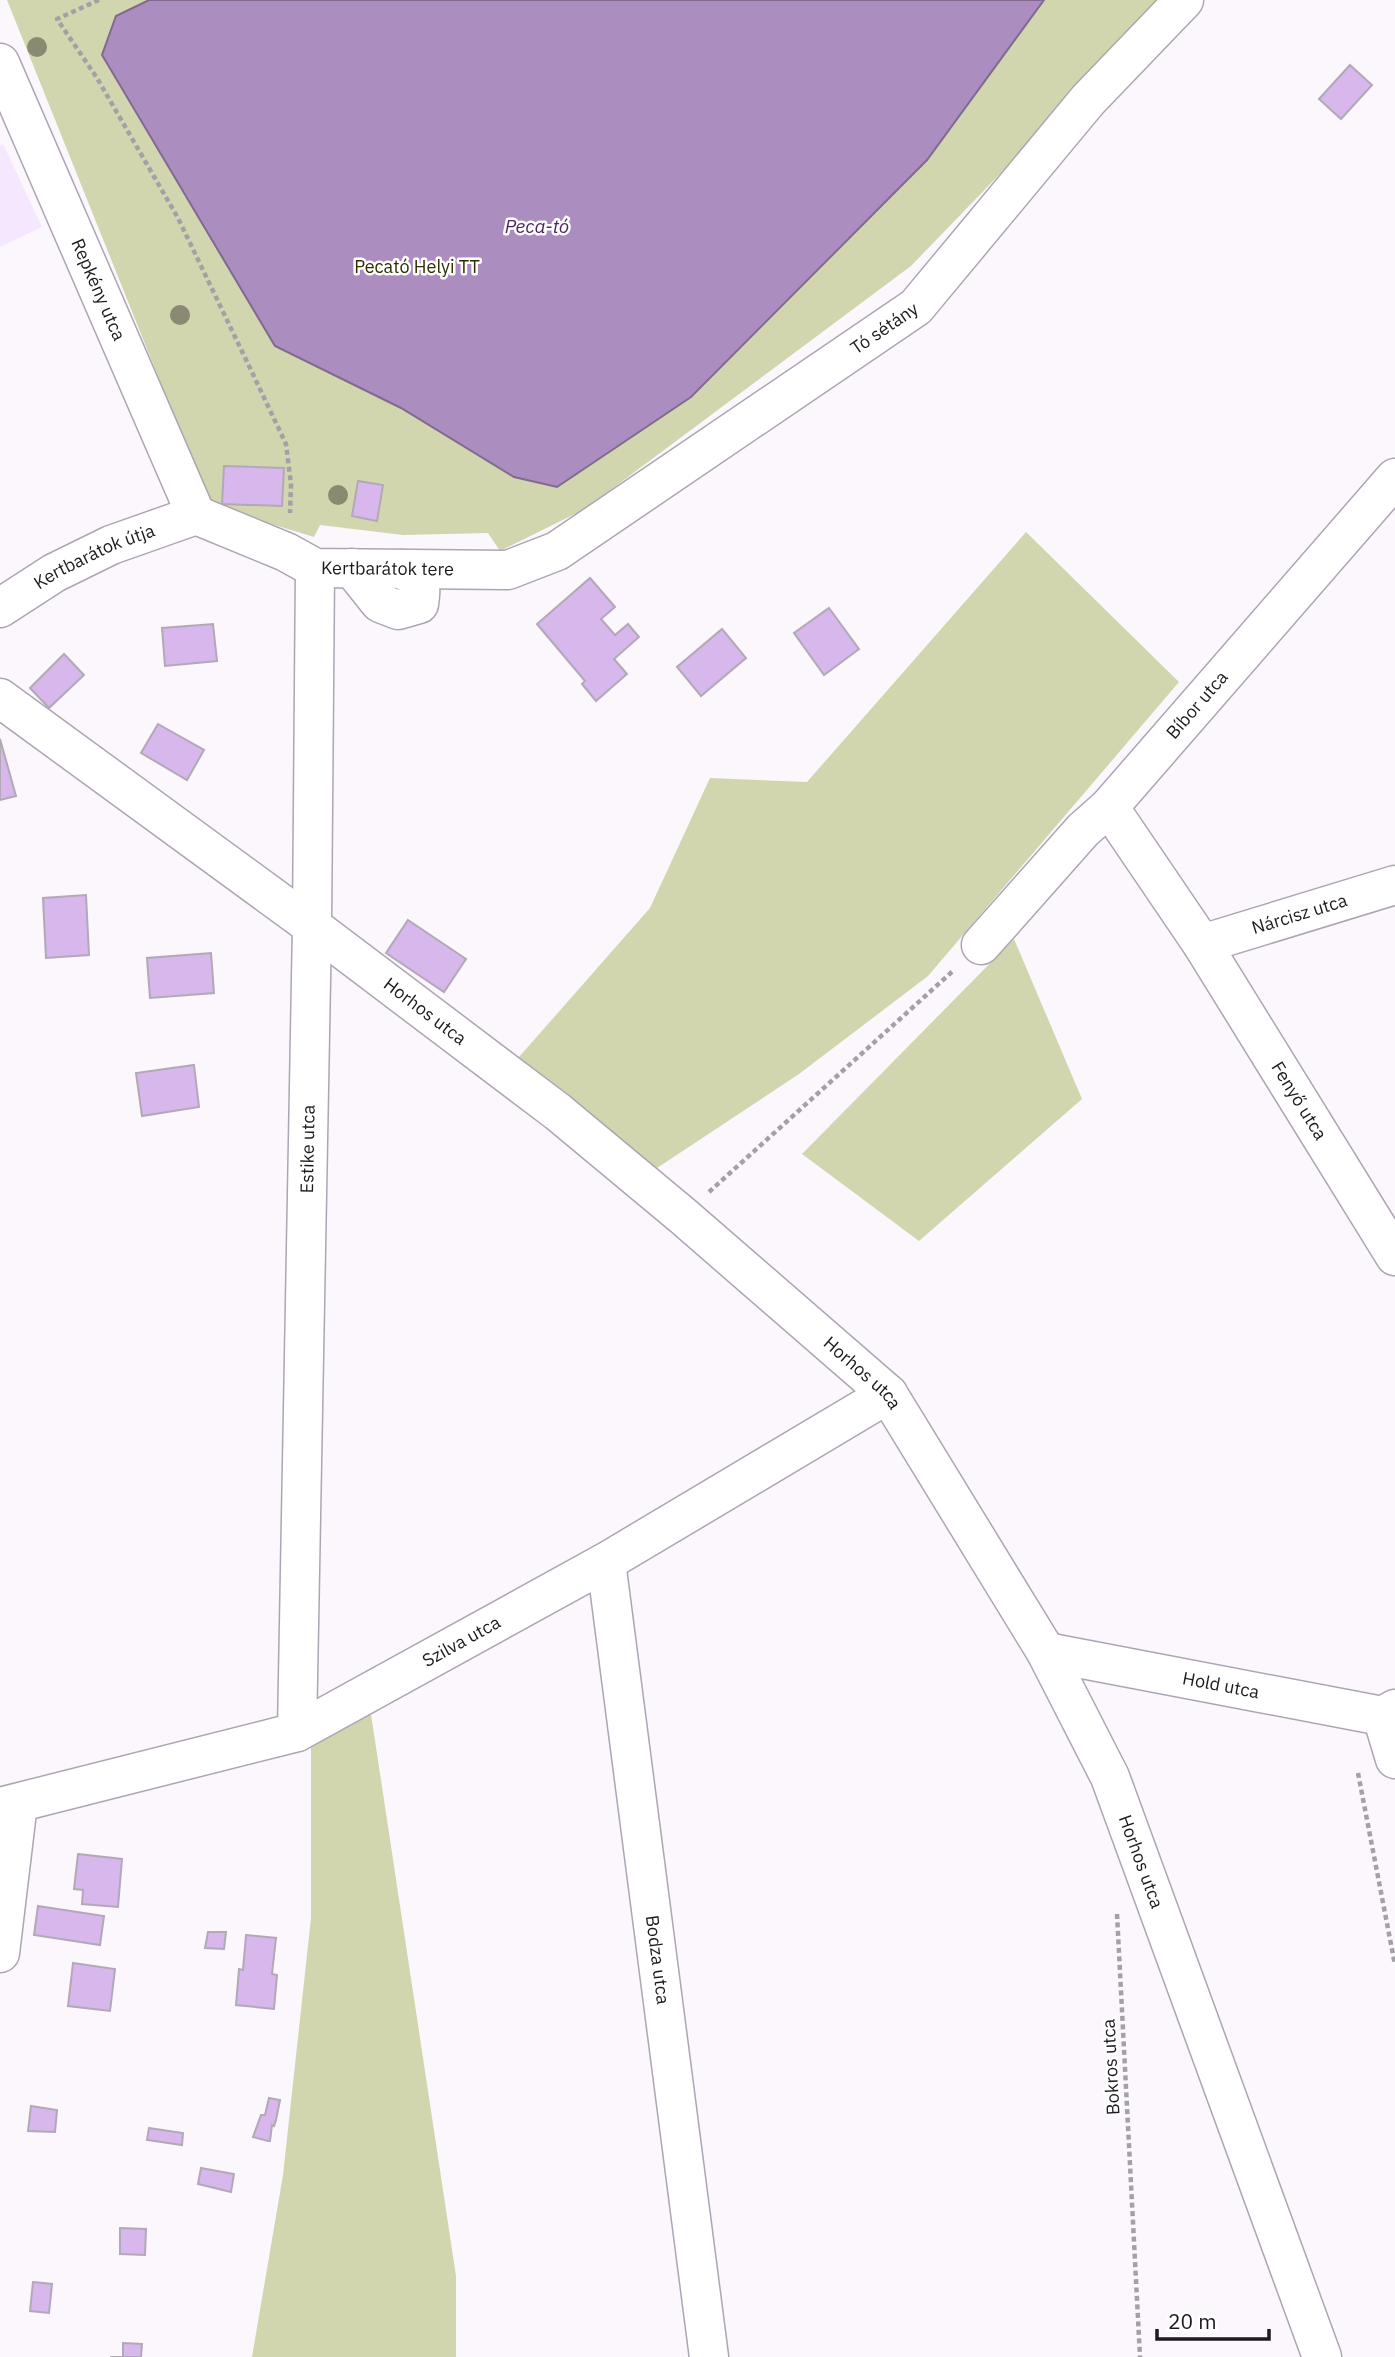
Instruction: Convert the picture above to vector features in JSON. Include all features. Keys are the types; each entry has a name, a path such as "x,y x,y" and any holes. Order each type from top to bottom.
{"street":[{"name":"Tó sétány","path":"508,570 557,551 916,307 1088,100 1184,0"},
{"name":"Repkény utca","path":"0,63 196,515"},
{"name":"Bíbor utca","path":"981,946 1083,830 1109,807 1395,478"},
{"name":"Kertbarátok tere","path":"196,515 318,563 402,569 508,570"},
{"name":"Kertbarátok útja","path":"0,608 54,573 111,545 196,515"},
{"name":"Estike utca","path":"297,1732 318,563"},
{"name":"Horhos utca","path":"0,698 312,926 558,1112 683,1216 888,1394 1046,1652 1110,1777 1322,2357"},
{"path":"1109,807 1202,944"},
{"name":"Nárcisz utca","path":"1202,944 1395,885"},
{"name":"Fenyő utca","path":"1202,944 1395,1256"},
{"name":"Szilva utca","path":"9,1805 297,1732 606,1562 888,1394"},
{"name":"Bodza utca","path":"606,1562 709,2357"},
{"name":"Hold utca","path":"1046,1652 1374,1712"},
{"path":"1374,1712 1395,1759"},
{"path":"0,1953 9,1805"}],"path":[{"path":"99,0 57,19 97,78 178,218 286,444 291,484 318,563"},
{"path":"683,1216 981,946"},
{"path":"1374,1712 1395,1965"},
{"name":"Bokros utca","path":"1116,1901 1140,2357"}],"shaded area":[{"path":"3,144 42,227 0,247 0,146"}],"green space":[{"name":"Peca-tó","path":"7,0 1157,0 1053,119 911,266 585,509 500,551 488,533 403,535 320,525 314,537 235,513 208,501"},
{"path":"1026,532 1179,682 928,976 799,1074 654,1170 519,1057 650,908 710,778 807,782"},
{"path":"1014,939 1082,1099 919,1241 802,1154"},
{"path":"371,1714 456,2276 456,2357 252,2357 283,2175 311,1918 311,1737"}],"water":[{"name":"Peca-tó","path":"149,0 1044,0 927,160 691,397 557,487 514,477 401,408 275,346 102,55 116,16"}],"building":[{"path":"1350,65 1372,85 1341,119 1319,99"},
{"path":"224,466 284,468 282,506 222,504"},
{"path":"358,481 383,485 377,521 352,516"},
{"path":"590,578 615,607 601,619 615,635 628,624 639,637 614,659 627,674 596,701 582,684 585,681 537,624"},
{"path":"829,608 859,649 824,675 794,633"},
{"path":"213,624 217,661 165,666 162,628"},
{"path":"722,629 746,658 701,696 677,667"},
{"path":"64,654 84,675 49,708 30,688"},
{"path":"158,724 204,750 187,780 141,753"},
{"path":"0,739 16,796 0,800"},
{"path":"86,895 89,955 46,958 43,898"},
{"path":"408,920 466,959 444,992 386,953"},
{"path":"211,953 214,993 150,998 147,958"},
{"path":"194,1065 199,1107 142,1116 136,1073"},
{"path":"78,1854 122,1859 118,1907 82,1904 83,1890 74,1889"},
{"path":"38,1906 104,1916 100,1945 34,1935"},
{"path":"208,1932 226,1932 224,1949 205,1948"},
{"path":"246,1935 276,1938 272,1974 277,1975 274,2009 236,2005 239,1969 243,1970"},
{"path":"73,1963 115,1969 110,2011 68,2006"},
{"path":"269,2098 280,2100 268,2141 253,2137 261,2115 265,2115"},
{"path":"31,2106 57,2110 55,2132 28,2131"},
{"path":"149,2128 183,2133 182,2145 147,2140"},
{"path":"201,2168 234,2174 231,2192 198,2184"},
{"path":"120,2228 146,2229 145,2255 120,2254"},
{"path":"33,2282 52,2284 49,2313 30,2311"},
{"path":"123,2343 142,2344 141,2357 123,2357"}],"park label":[{"name":"Pecató Helyi TT","path":"417,267"}]}
